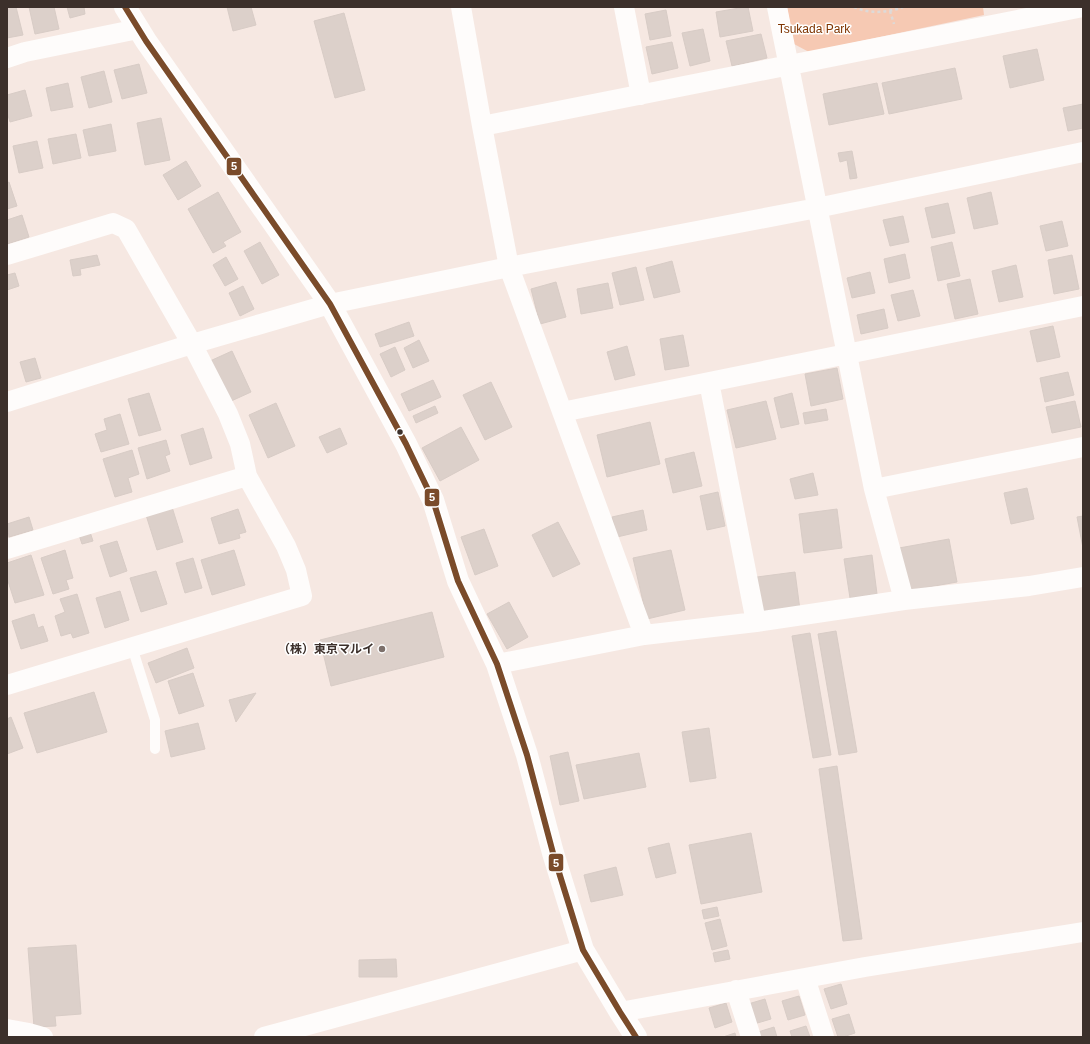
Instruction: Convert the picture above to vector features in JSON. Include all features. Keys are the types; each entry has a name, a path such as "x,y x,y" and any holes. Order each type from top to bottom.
{"street":[{"path":"125,7 138,29 330,304 406,444 433,500 458,581 497,664 527,755 554,853 584,950 636,1037"},
{"path":"461,7 509,267 644,634"},
{"path":"624,7 641,95"},
{"path":"777,7 874,489 904,600"},
{"path":"482,126 1083,7"},
{"path":"7,58 26,52 138,29"},
{"path":"7,402 192,344 330,304 509,267 817,208 1083,152"},
{"path":"7,255 113,223 126,229 192,344 228,414 240,444 247,476 286,546 296,570 302,596 7,685"},
{"path":"562,412 1083,306"},
{"path":"709,382 756,622"},
{"path":"874,489 1083,447"},
{"path":"7,549 247,476"},
{"path":"497,664 644,634 756,622 904,600 1028,586 1083,577"},
{"path":"620,1012 873,965 1083,932"},
{"path":"264,1037 584,950"},
{"path":"805,978 824,1037"},
{"path":"736,990 752,1037"},
{"path":"7,1029 43,1037"}],"lane":[{"path":"132,647 154,720 155,749"}],"path":[{"path":"854,7 864,11 878,12 890,11 903,7"}],"green space":[{"name":"Tsukada Park","path":"787,7 983,7 984,15 809,52 794,44"}],"building":[{"path":"7,7 16,7 23,35 7,38"},
{"path":"29,7 54,7 59,29 35,34"},
{"path":"67,7 84,7 85,14 70,18"},
{"path":"227,7 251,7 256,25 233,31"},
{"path":"748,7 753,31 720,37 716,12"},
{"path":"666,10 671,36 650,40 645,14"},
{"path":"344,13 365,90 335,98 314,21"},
{"path":"703,29 710,61 690,66 682,33"},
{"path":"761,34 767,58 732,66 726,41"},
{"path":"672,42 678,68 652,74 646,47"},
{"path":"1037,49 1044,80 1010,88 1003,56"},
{"path":"139,64 147,93 122,99 114,70"},
{"path":"955,68 962,99 889,114 882,83"},
{"path":"104,71 112,102 89,108 81,77"},
{"path":"68,83 73,107 51,111 46,88"},
{"path":"877,83 884,114 829,125 823,94"},
{"path":"25,90 32,116 10,122 7,112 7,95"},
{"path":"1083,104 1083,128 1068,131 1063,108"},
{"path":"161,118 170,160 145,165 137,123"},
{"path":"111,124 116,151 89,156 83,130"},
{"path":"76,134 81,158 53,164 48,139"},
{"path":"37,141 43,168 19,173 13,146"},
{"path":"852,151 857,178 850,179 847,160 840,162 838,153"},
{"path":"186,161 201,186 178,200 163,175"},
{"path":"9,182 17,206 7,209 7,183"},
{"path":"218,192 241,232 223,242 226,246 213,253 188,209"},
{"path":"991,192 998,224 974,229 967,198"},
{"path":"948,203 955,233 932,238 925,208"},
{"path":"22,215 29,237 7,244 7,220"},
{"path":"903,216 909,242 890,246 883,220"},
{"path":"1062,221 1068,246 1046,251 1040,226"},
{"path":"260,242 279,275 262,284 244,251"},
{"path":"952,242 960,276 938,281 931,247"},
{"path":"905,254 910,278 889,283 884,259"},
{"path":"97,255 100,265 80,269 81,275 73,276 70,260"},
{"path":"1072,255 1079,289 1054,294 1048,260"},
{"path":"226,257 238,279 225,286 213,265"},
{"path":"672,261 680,292 654,298 646,268"},
{"path":"1016,265 1023,297 999,302 992,271"},
{"path":"636,267 644,300 620,305 612,273"},
{"path":"870,272 875,293 852,298 847,278"},
{"path":"15,273 19,286 7,290 7,275"},
{"path":"970,279 978,314 955,319 947,284"},
{"path":"556,282 566,317 540,324 531,289"},
{"path":"608,283 613,308 581,314 577,289"},
{"path":"243,286 254,309 240,316 229,293"},
{"path":"913,290 920,316 898,321 891,295"},
{"path":"884,309 888,328 861,334 857,315"},
{"path":"409,322 414,336 380,347 375,334"},
{"path":"1053,326 1060,357 1037,362 1030,331"},
{"path":"683,335 689,366 665,370 660,339"},
{"path":"419,340 429,361 413,368 404,348"},
{"path":"627,346 635,375 615,380 607,352"},
{"path":"395,347 405,370 391,377 380,354"},
{"path":"232,351 251,392 229,402 210,361"},
{"path":"35,358 41,378 26,382 20,362"},
{"path":"837,368 843,399 811,406 805,374"},
{"path":"1068,372 1074,395 1045,402 1040,378"},
{"path":"433,380 441,397 409,411 401,394"},
{"path":"491,382 512,427 485,440 463,395"},
{"path":"149,393 161,430 139,436 128,399"},
{"path":"792,393 799,424 781,428 774,398"},
{"path":"766,401 776,439 736,448 727,410"},
{"path":"1075,401 1081,427 1052,433 1046,407"},
{"path":"276,403 295,446 268,458 249,415"},
{"path":"435,406 438,413 416,423 413,416"},
{"path":"826,409 828,420 805,424 803,413"},
{"path":"120,414 129,444 101,452 95,434 107,430 104,419"},
{"path":"650,422 660,464 607,477 597,435"},
{"path":"461,427 479,460 440,481 422,448"},
{"path":"203,428 212,458 190,465 181,435"},
{"path":"340,428 347,444 327,453 319,437"},
{"path":"166,440 170,454 165,456 170,471 147,479 138,448"},
{"path":"132,450 139,474 128,478 132,492 115,497 103,459"},
{"path":"694,452 702,486 673,493 665,459"},
{"path":"813,473 818,495 795,499 790,479"},
{"path":"1027,488 1034,519 1011,524 1004,493"},
{"path":"718,492 725,526 707,530 700,496"},
{"path":"172,507 183,542 157,550 146,515"},
{"path":"238,509 246,532 239,534 240,538 219,544 211,518"},
{"path":"837,509 842,548 804,553 799,514"},
{"path":"643,510 647,530 617,537 612,517"},
{"path":"1083,516 1083,548 1077,517"},
{"path":"29,517 33,530 9,537 7,524"},
{"path":"558,522 580,564 553,577 532,535"},
{"path":"89,529 93,541 82,544 78,532"},
{"path":"484,529 498,566 475,575 461,537"},
{"path":"949,539 957,582 906,591 899,548"},
{"path":"117,541 127,571 110,577 100,546"},
{"path":"65,550 73,578 66,580 69,589 53,594 41,558"},
{"path":"234,550 245,585 212,595 201,560"},
{"path":"671,550 685,610 647,619 633,558"},
{"path":"31,555 44,595 15,603 7,578 7,563"},
{"path":"872,555 877,594 850,598 844,559"},
{"path":"193,558 202,588 185,593 176,563"},
{"path":"156,571 167,604 141,612 130,578"},
{"path":"795,572 800,610 762,615 757,577"},
{"path":"120,591 129,620 105,628 96,598"},
{"path":"77,594 89,633 73,638 71,633 61,636 55,616 65,612 60,599"},
{"path":"509,602 528,637 507,649 487,614"},
{"name":"（株）東京マルイ","path":"432,612 444,657 331,686 320,640"},
{"path":"34,614 38,628 43,626 48,641 21,649 12,621"},
{"path":"836,631 857,752 839,755 818,634"},
{"path":"810,633 831,755 813,758 792,636"},
{"path":"187,648 194,668 156,683 148,663"},
{"path":"193,673 204,706 179,714 168,681"},
{"path":"94,692 107,732 37,753 24,713"},
{"path":"256,693 236,722 229,700"},
{"path":"11,717 23,748 7,754 7,719"},
{"path":"198,723 205,749 171,757 165,731"},
{"path":"709,728 716,778 690,782 682,732"},
{"path":"568,752 579,801 560,805 550,756"},
{"path":"639,753 646,787 584,799 576,765"},
{"path":"837,766 862,939 843,941 819,769"},
{"path":"751,833 762,892 701,904 689,845"},
{"path":"669,843 676,873 656,878 648,848"},
{"path":"616,867 623,895 591,902 584,875"},
{"path":"717,907 719,916 704,919 702,910"},
{"path":"720,919 727,946 712,950 705,923"},
{"path":"76,945 81,1014 55,1016 56,1026 34,1027 28,948"},
{"path":"728,950 730,959 715,962 713,953"},
{"path":"396,959 397,977 359,977 359,960"},
{"path":"841,984 847,1004 831,1009 824,989"},
{"path":"799,996 805,1015 788,1020 782,1001"},
{"path":"765,999 771,1019 754,1024 748,1004"},
{"path":"726,1003 732,1022 715,1028 709,1008"},
{"path":"849,1014 855,1033 838,1037 832,1019"},
{"path":"806,1026 810,1037 792,1037 790,1031"},
{"path":"774,1027 777,1037 759,1037 758,1032"},
{"path":"735,1033 736,1037 723,1037"}],"transit line":[{"name":"5","path":"125,7 146,41 330,304 406,444 433,500 458,581 497,664 527,755 553,853 583,950 636,1037"}],"place":[{"name":"（株）東京マルイ","path":"382,649"}]}
